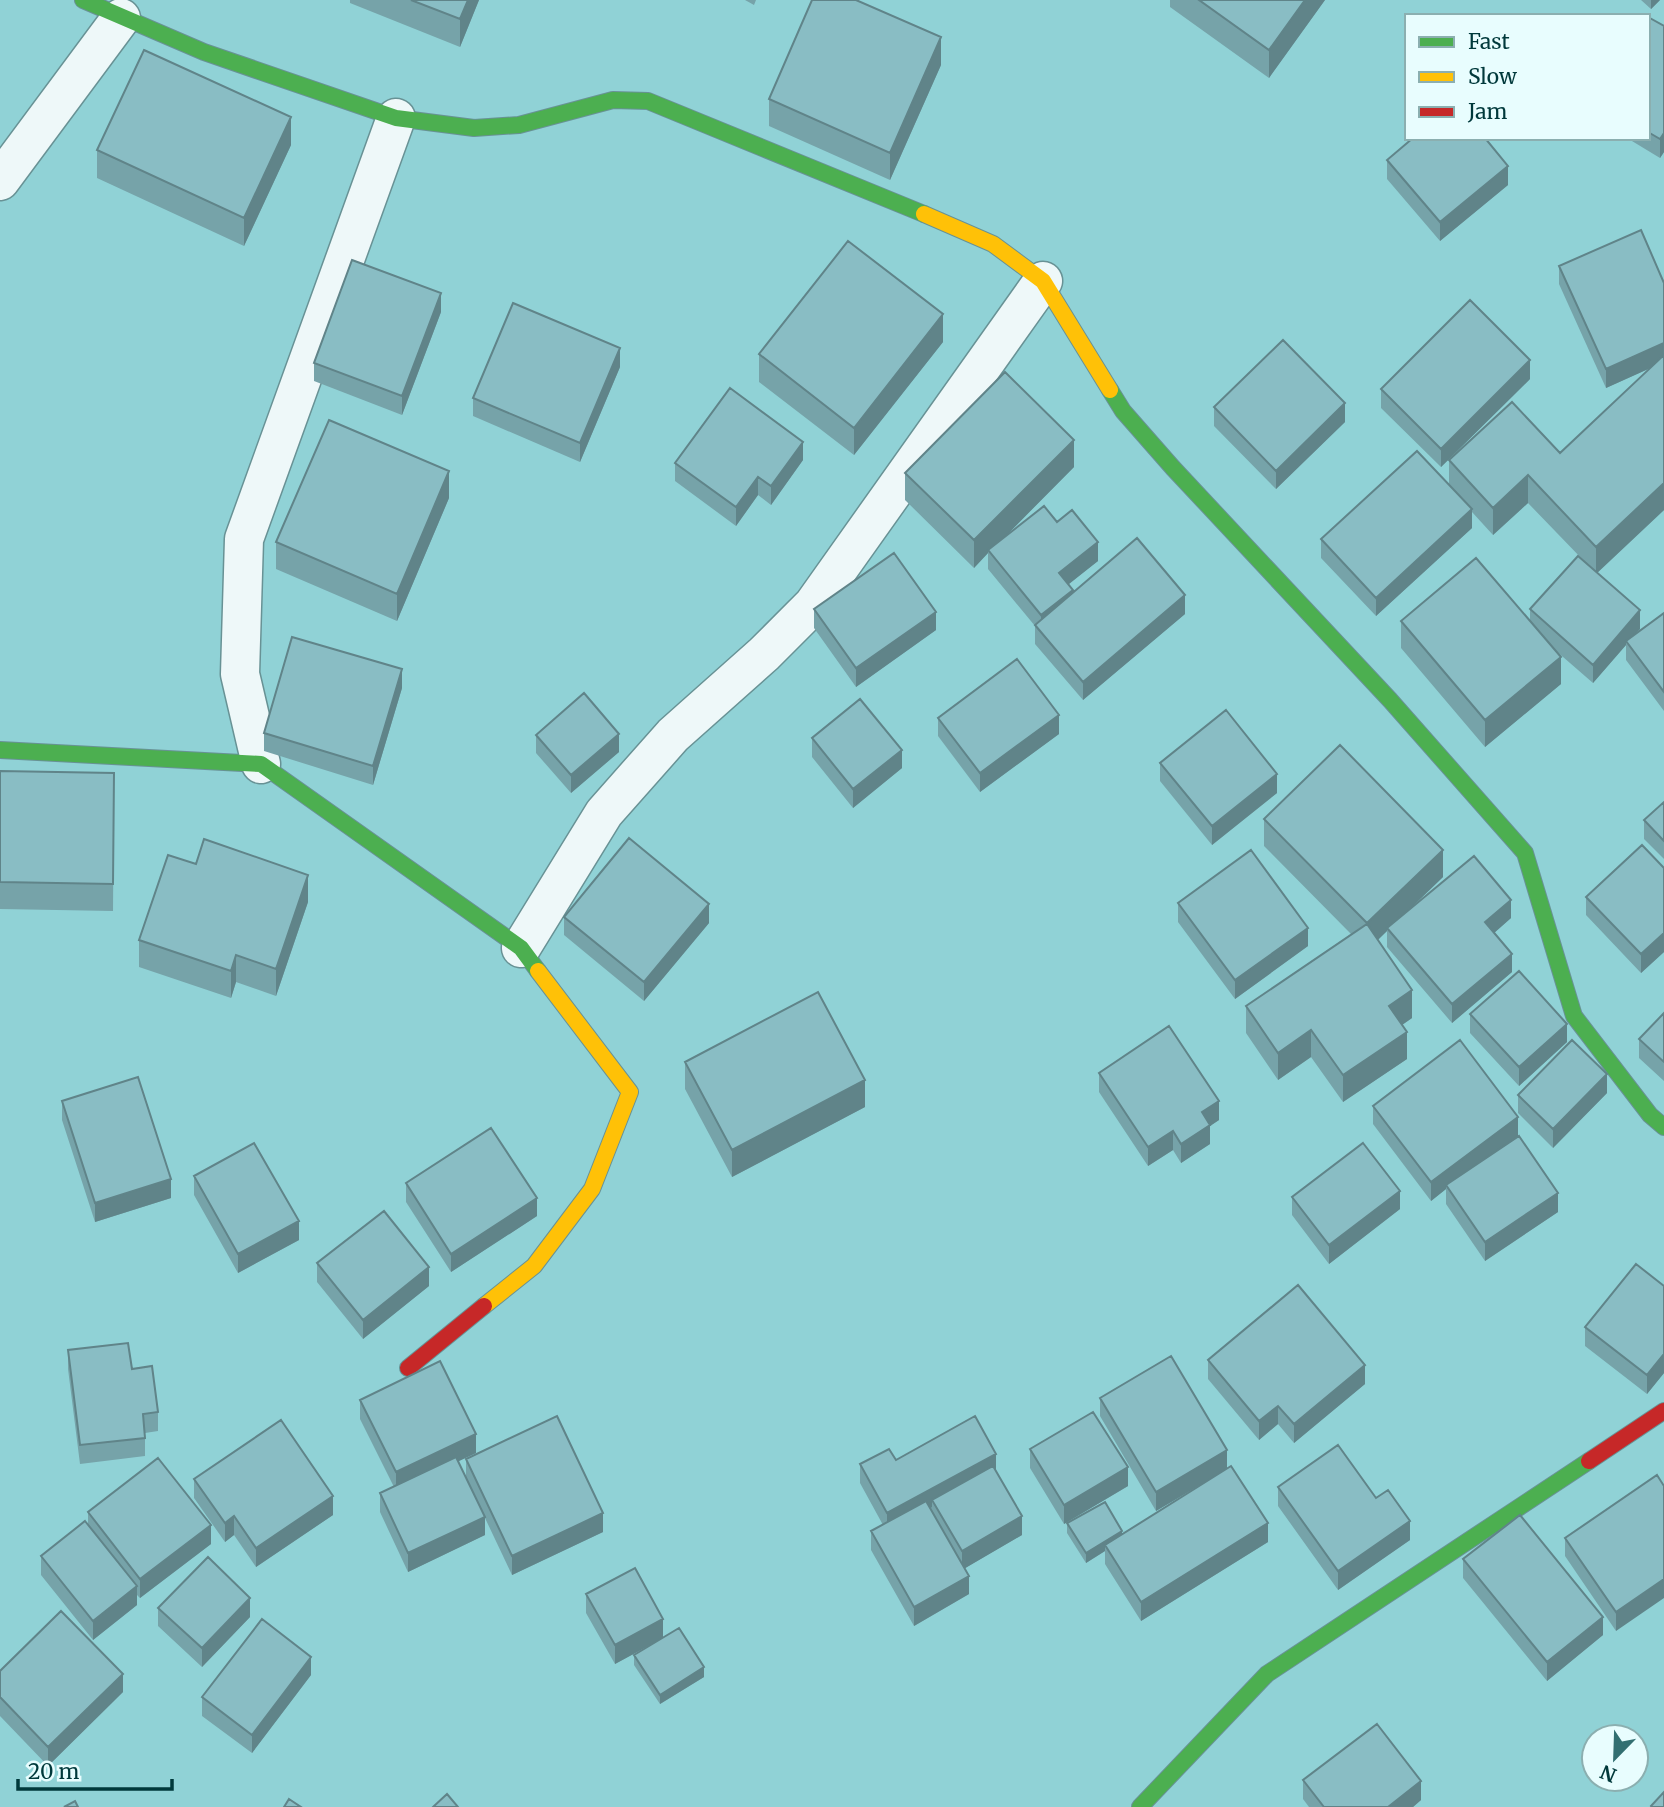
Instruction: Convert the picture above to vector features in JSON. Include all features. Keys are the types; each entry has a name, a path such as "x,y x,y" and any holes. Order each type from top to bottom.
{"street":[{"path":"83,0 121,19 204,52 396,118 474,128 519,125 613,100 648,101 808,165 993,244 1043,281 1123,411 1172,468 1390,700 1525,853 1574,1016 1650,1115 1664,1127"},
{"path":"0,181 121,19"},
{"path":"261,764 240,674 244,539 396,118"},
{"path":"521,948 604,813 673,735 774,645 813,605 1043,281"},
{"path":"0,750 261,764 521,948 630,1092 593,1189 534,1266 408,1368"},
{"path":"1140,1807 1267,1674 1664,1411"}],"building":[{"path":"411,0 468,0 460,19"},
{"path":"812,0 856,0 941,37 890,153 769,99"},
{"path":"1199,0 1305,0 1269,50"},
{"path":"1650,18 1664,26 1664,133 1660,139 1650,133"},
{"path":"144,50 291,117 244,218 97,150"},
{"path":"1411,140 1487,140 1508,166 1440,222 1387,160"},
{"path":"1641,230 1664,283 1664,343 1606,369 1559,266"},
{"path":"848,241 943,314 854,428 759,354"},
{"path":"352,260 441,293 402,396 314,363"},
{"path":"1470,300 1530,360 1441,449 1381,389"},
{"path":"513,303 620,348 580,443 473,398"},
{"path":"1283,340 1345,403 1276,471 1214,407"},
{"path":"1664,355 1664,483 1596,547 1528,475 1493,508 1449,460 1512,402 1560,453"},
{"path":"1005,372 1074,440 974,540 905,473"},
{"path":"730,388 803,442 771,486 758,477 736,507 675,463"},
{"path":"329,420 449,471 397,594 276,542"},
{"path":"1417,451 1472,509 1376,598 1321,539"},
{"path":"1044,506 1057,522 1072,510 1098,542 1059,573 1073,590 1041,615 988,550"},
{"path":"1137,538 1185,595 1083,682 1035,625"},
{"path":"894,553 936,612 856,668 814,609"},
{"path":"1578,556 1640,610 1593,665 1530,609"},
{"path":"1476,558 1561,657 1485,720 1401,621"},
{"path":"1664,613 1664,692 1626,641"},
{"path":"292,637 402,669 373,766 264,733"},
{"path":"1017,659 1059,715 980,773 938,718"},
{"path":"584,693 619,734 571,775 536,735"},
{"path":"860,699 902,750 853,789 812,738"},
{"path":"1226,710 1277,774 1212,826 1160,763"},
{"path":"1340,745 1443,850 1367,923 1264,819"},
{"path":"0,771 114,773 113,884 0,882"},
{"path":"1664,802 1664,841 1644,820"},
{"path":"629,838 709,904 644,982 564,917"},
{"path":"204,839 308,875 276,969 236,955 231,971 139,940 168,855 196,864"},
{"path":"1642,845 1664,868 1664,933 1641,954 1586,897"},
{"path":"1251,850 1308,928 1235,980 1178,903"},
{"path":"1474,856 1511,900 1485,922 1512,954 1452,1004 1387,928"},
{"path":"1367,924 1412,990 1389,1006 1407,1032 1343,1075 1311,1030 1278,1053 1246,1006"},
{"path":"1519,971 1567,1024 1519,1067 1470,1014"},
{"path":"818,992 865,1080 732,1150 685,1062"},
{"path":"1664,1013 1664,1062 1639,1039"},
{"path":"1169,1026 1219,1101 1202,1112 1210,1125 1181,1144 1173,1131 1148,1147 1099,1073"},
{"path":"1460,1040 1518,1117 1431,1182 1373,1106"},
{"path":"1572,1040 1607,1074 1553,1129 1518,1095"},
{"path":"138,1077 171,1179 95,1203 62,1101"},
{"path":"491,1128 537,1198 451,1254 406,1183"},
{"path":"1519,1136 1558,1193 1485,1242 1446,1185"},
{"path":"254,1143 299,1221 238,1254 194,1176"},
{"path":"1363,1143 1400,1191 1329,1245 1292,1197"},
{"path":"384,1211 429,1267 363,1320 317,1263"},
{"path":"1636,1264 1664,1286 1664,1354 1647,1375 1585,1327"},
{"path":"1298,1285 1365,1365 1294,1424 1278,1406 1259,1421 1208,1360"},
{"path":"128,1343 132,1369 152,1366 158,1412 143,1414 145,1438 80,1445 68,1350"},
{"path":"1171,1356 1227,1450 1156,1492 1100,1398"},
{"path":"440,1361 476,1434 396,1472 360,1400"},
{"path":"1093,1412 1128,1467 1064,1505 1030,1449"},
{"path":"557,1416 603,1513 512,1556 466,1459"},
{"path":"975,1416 996,1454 887,1513 860,1464 889,1449 896,1460"},
{"path":"281,1420 333,1496 256,1548 234,1516 225,1523 194,1479"},
{"path":"1338,1445 1376,1498 1388,1490 1410,1521 1338,1571 1278,1487"},
{"path":"456,1457 485,1517 408,1553 380,1493"},
{"path":"158,1458 211,1525 140,1579 88,1512"},
{"path":"993,1466 1022,1516 962,1551 932,1500"},
{"path":"1231,1466 1268,1523 1141,1602 1105,1545"},
{"path":"1657,1475 1664,1486 1664,1579 1616,1612 1565,1538"},
{"path":"926,1501 969,1576 914,1607 871,1531"},
{"path":"1105,1502 1122,1531 1086,1553 1067,1523"},
{"path":"1520,1515 1603,1617 1547,1662 1463,1559"},
{"path":"85,1521 137,1586 93,1621 41,1556"},
{"path":"208,1557 250,1598 202,1648 158,1608"},
{"path":"635,1568 663,1619 615,1645 586,1594"},
{"path":"61,1611 123,1674 48,1747 0,1697 0,1671"},
{"path":"262,1619 311,1657 252,1735 202,1697"},
{"path":"679,1628 704,1667 660,1695 634,1655"},
{"path":"1377,1724 1421,1781 1388,1807 1324,1807 1303,1780"},
{"path":"1664,1792 1664,1807 1652,1807 1651,1806"},
{"path":"447,1794 458,1807 433,1807"},
{"path":"289,1799 301,1807 284,1807"},
{"path":"75,1801 78,1807 64,1807"}],"traffic: fast":[{"path":"83,0 204,52 396,118 474,128 519,125 613,100 648,101 924,214"},
{"path":"1110,390 1123,411 1173,468 1390,700 1525,853 1574,1016 1650,1115 1664,1127"},
{"path":"0,750 261,764 521,948 538,971"},
{"path":"1140,1807 1267,1674 1589,1461"}],"traffic: slow":[{"path":"924,214 993,244 1043,281 1110,390"},
{"path":"484,1306 534,1266 592,1189 630,1092 538,971"}],"traffic: jam":[{"path":"408,1368 484,1306"},
{"path":"1589,1461 1664,1411"}]}
